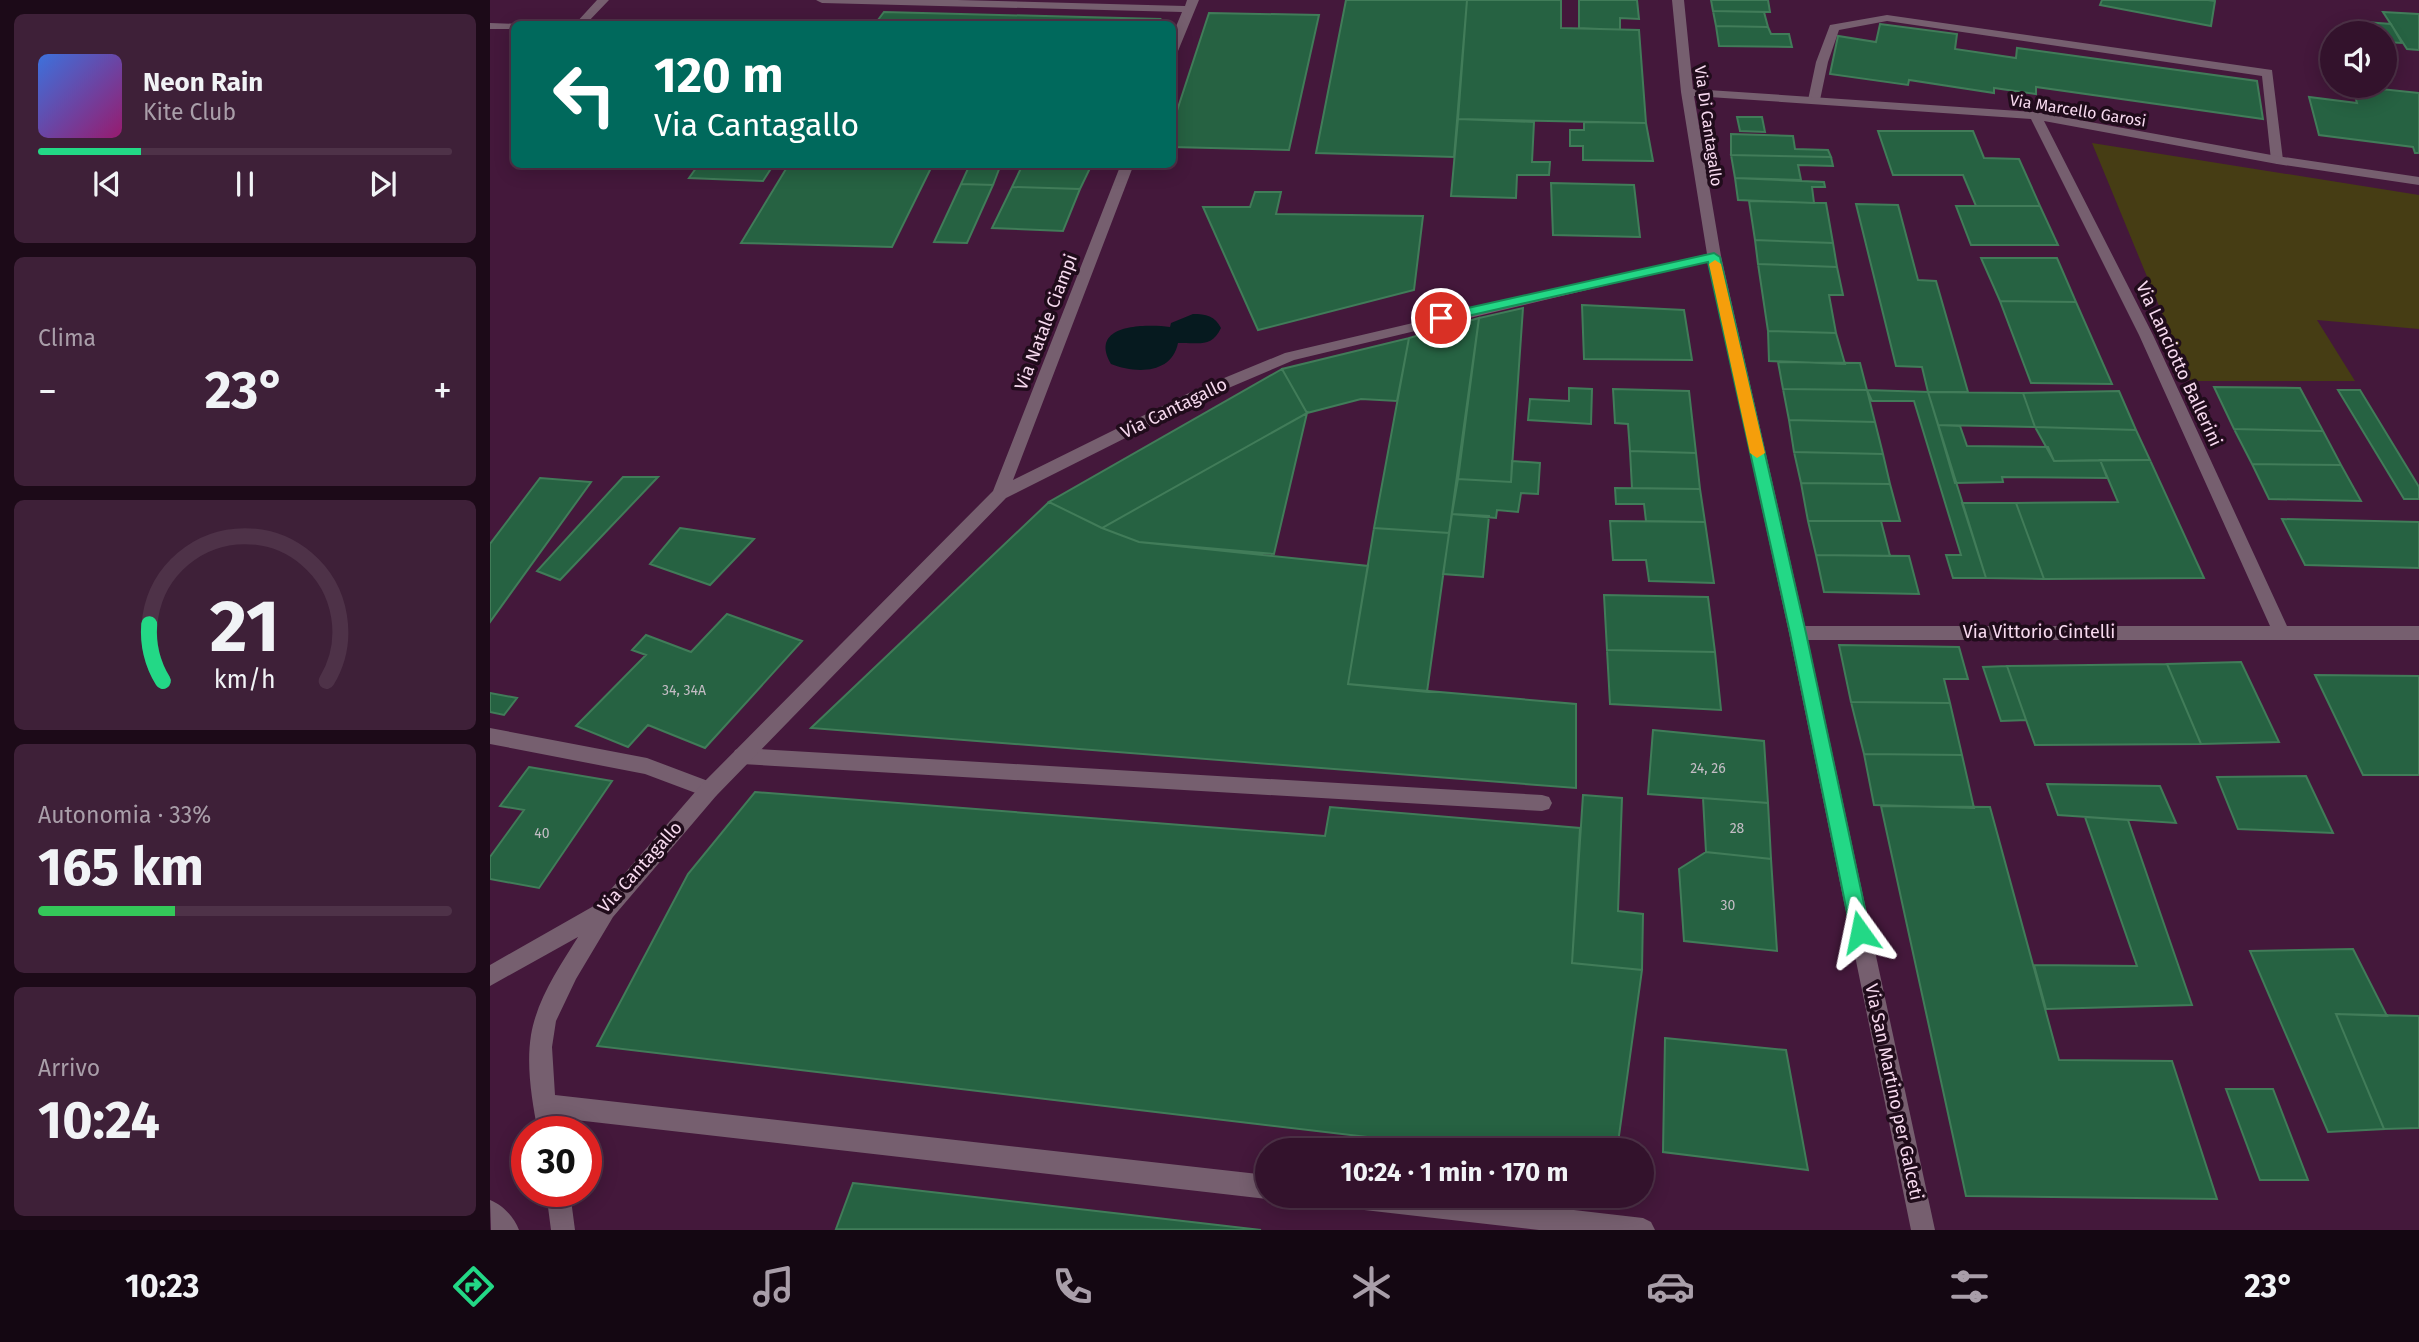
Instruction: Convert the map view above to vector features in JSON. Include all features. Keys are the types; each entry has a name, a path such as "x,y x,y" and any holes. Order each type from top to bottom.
{"street":[{"path":"583,21 603,0"},
{"path":"822,0 1191,4 1176,41"},
{"name":"Via Di Cantagallo","path":"1678,0 1687,92 1714,257"},
{"path":"1814,100 1822,62 1834,27 1886,18 2268,73 2277,160"},
{"path":"490,26 511,26"},
{"name":"Via Marcello Garosi","path":"1687,92 2035,116 2277,160 2419,181"},
{"name":"Via Lanciotto Ballerini","path":"2035,116 2146,335 2281,632"},
{"name":"Via Natale Ciampi","path":"1000,494 1126,168"},
{"name":"Via Cantagallo","path":"490,976 606,911 709,790 1000,494 1200,394 1290,356 1414,324 1714,257"},
{"name":"Via San Martino per Galceti","path":"1714,257 1798,633 1923,1230"},
{"name":"Via Vittorio Cintelli","path":"1798,633 2419,633"},
{"path":"490,736 647,766 709,790"},
{"path":"742,756 1542,803"},
{"path":"546,1116 542,1034 551,1007 606,911"},
{"path":"544,1105 1255,1186"},
{"path":"560,1207 564,1230"},
{"path":"1451,1208 1643,1230"},
{"path":"490,1212 507,1230"}],"shaded area":[{"path":"2092,143 2419,195 2419,329 2317,320 2355,381 2190,381"}],"water":[{"path":"1193,314 1210,316 1219,324 1221,328 1213,339 1203,343 1178,343 1169,361 1152,369 1131,369 1111,364 1106,351 1107,341 1113,334 1134,327 1170,327 1171,323"}],"building":[{"path":"1346,0 1467,0 1454,157 1316,153"},
{"path":"1467,0 1561,0 1561,28 1639,30 1646,123 1458,119"},
{"path":"1579,0 1637,0 1639,19 1620,18 1620,30 1579,28"},
{"path":"1711,0 1768,0 1770,12 1713,11"},
{"path":"2102,0 2215,1 2211,26 2100,5"},
{"path":"1713,11 1764,12 1768,27 1716,26"},
{"path":"884,12 1160,19 1159,21 877,21"},
{"path":"2383,12 2419,14 2419,50 2407,49 2397,34 2397,21 2389,21"},
{"path":"1209,13 1319,15 1289,150 1176,147 1176,114"},
{"path":"1880,24 1957,34 1955,49 2016,58 2017,48 2257,81 2263,119 2036,87 2036,94 1994,88 1994,93 1909,80 1908,85 1830,74 1838,36 1876,42"},
{"path":"1716,26 1768,27 1771,34 1789,34 1792,47 1719,46"},
{"path":"2397,91 2419,93 2419,153 2415,153 2413,147 2319,135 2309,97 2357,103 2356,98 2397,98"},
{"path":"1737,117 1762,117 1765,132 1740,131"},
{"path":"1458,119 1534,122 1532,162 1550,162 1549,175 1517,175 1516,198 1451,196"},
{"path":"1584,122 1646,123 1653,161 1583,160 1583,146 1570,146 1570,130 1584,130"},
{"path":"1878,131 1973,131 1984,158 2019,159 2040,206 1976,206 1963,175 1893,175"},
{"path":"1731,134 1793,136 1795,149 1828,150 1831,157 1731,155"},
{"path":"1731,155 1831,157 1833,166 1798,165 1801,180 1735,178"},
{"path":"696,168 771,168 763,181 689,178"},
{"path":"787,168 931,168 892,247 741,243"},
{"path":"968,168 999,168 993,185 961,184"},
{"path":"1021,168 1090,168 1080,189 1012,187"},
{"path":"1735,178 1824,182 1825,187 1812,187 1814,203 1738,200"},
{"path":"1551,183 1634,185 1640,237 1553,235"},
{"path":"961,184 993,185 967,243 934,242"},
{"path":"1012,187 1080,189 1063,231 992,228"},
{"path":"1255,192 1281,192 1276,214 1423,216 1414,290 1258,330 1203,207 1250,207"},
{"path":"1749,201 1826,203 1833,243 1755,240"},
{"path":"1856,204 1898,205 1918,280 1936,281 1968,392 1928,392 1922,367 1896,366"},
{"path":"1956,206 2040,206 2058,245 1971,245"},
{"path":"1755,240 1833,243 1837,267 1758,264"},
{"path":"1981,258 2057,258 2076,302 2000,301"},
{"path":"1758,264 1837,267 1843,295 1829,295 1836,333 1768,331"},
{"path":"2000,301 2076,302 2112,384 2031,383"},
{"path":"1582,305 1684,310 1692,360 1584,359"},
{"path":"1523,308 1511,482 1458,479 1479,318"},
{"path":"1479,318 1449,533 1374,528 1409,338"},
{"path":"1768,331 1836,333 1845,364 1769,361"},
{"path":"1409,338 1397,401 1361,399 1307,413 1282,369"},
{"path":"1778,362 1860,363 1867,390 1783,389"},
{"path":"1282,369 1307,413 1102,528 1049,502"},
{"path":"2214,387 2300,388 2323,431 2234,429"},
{"path":"1569,388 1592,389 1591,424 1528,420 1530,399 1569,401"},
{"path":"1613,389 1689,391 1696,453 1630,451 1628,424 1615,423"},
{"path":"1783,389 1867,390 1875,422 1789,420"},
{"path":"1867,390 1928,392 1986,578 1953,578 1946,555 1961,555 1914,401 1872,401"},
{"path":"2338,390 2360,390 2419,487 2419,499 2404,499"},
{"path":"2119,391 2136,430 2035,427 2023,393"},
{"path":"1928,392 2023,393 2035,427 1938,425"},
{"path":"1307,413 1274,554 1139,542 1102,528"},
{"path":"1789,420 1875,422 1883,454 1794,452"},
{"path":"1938,425 1960,426 1967,446 2048,447 2054,461 2100,460 2107,478 2002,477 2003,482 1955,483"},
{"path":"2035,427 2136,430 2150,460 2054,461"},
{"path":"2234,429 2323,431 2341,465 2252,464"},
{"path":"1630,451 1696,453 1700,489 1632,488"},
{"path":"1794,452 1883,454 1890,484 1801,483"},
{"path":"2100,460 2150,460 2204,578 2044,579 2016,503 2118,502"},
{"path":"1512,461 1540,463 1538,494 1521,493 1518,512 1497,510 1496,518 1452,514 1458,479 1511,482"},
{"path":"2252,464 2341,465 2361,501 2269,499"},
{"path":"623,477 658,477 560,580 537,571"},
{"path":"540,478 591,482 490,622 490,544"},
{"path":"1801,483 1890,484 1900,521 1808,521"},
{"path":"1615,488 1700,489 1705,522 1646,521 1644,504 1616,504"},
{"path":"1049,502 1102,528 1139,542 1368,566 1348,684 1576,704 1576,788 811,728"},
{"path":"1962,503 2016,503 2044,579 1986,578"},
{"path":"1452,514 1489,516 1483,577 1443,574"},
{"path":"2282,519 2419,522 2419,568 2305,565"},
{"path":"1610,521 1705,522 1714,583 1649,581 1646,560 1613,560"},
{"path":"1808,521 1881,521 1890,556 1816,555"},
{"path":"680,528 754,539 710,585 650,564"},
{"path":"1374,528 1449,533 1427,692 1348,684"},
{"path":"1816,555 1909,556 1919,594 1824,592"},
{"path":"1604,595 1708,597 1715,652 1607,650"},
{"path":"727,614 802,641 705,748 648,725 628,747 576,726 646,655 632,650 646,635 691,652"},
{"path":"1839,645 1959,647 1968,679 1944,679 1950,703 1851,702"},
{"path":"1607,650 1715,652 1721,710 1610,704"},
{"path":"2241,662 2279,742 2201,744 2167,664"},
{"path":"2167,664 2201,744 2035,745 2007,666"},
{"path":"2007,666 2026,720 2001,721 1983,667"},
{"path":"2315,675 2419,676 2419,775 2363,775"},
{"path":"490,693 517,698 504,715 490,712"},
{"path":"1851,702 1950,703 1962,755 1864,754"},
{"path":"1653,730 1764,741 1768,803 1648,794"},
{"path":"1864,754 1962,755 1974,808 1874,805"},
{"path":"529,767 612,781 539,888 490,879 490,857 524,810 500,806"},
{"path":"2306,776 2333,833 2238,829 2217,777"},
{"path":"2047,784 2160,786 2176,823 2058,815"},
{"path":"755,792 1325,836 1330,807 1580,828 1572,963 1642,970 1619,1138 1376,1138 597,1046 688,874"},
{"path":"1583,795 1622,798 1618,911 1643,914 1642,970 1572,963"},
{"path":"1703,798 1768,803 1771,859 1706,852"},
{"path":"1881,806 1990,807 2059,1060 2172,1061 2217,1199 1966,1196"},
{"path":"2085,817 2128,820 2192,1005 2046,1009 2034,965 2137,966"},
{"path":"1706,852 1771,859 1777,951 1684,941 1679,869"},
{"path":"2353,949 2387,1016 2336,1014 2384,1129 2328,1132 2250,951"},
{"path":"2336,1014 2419,1016 2419,1128 2384,1129"},
{"path":"1665,1038 1786,1050 1808,1170 1663,1152"},
{"path":"2226,1089 2273,1089 2308,1180 2260,1180"},
{"path":"853,1183 1261,1230 836,1229"}],"slow traffic":[{"path":"1715,264 1757,453"}],"route":[{"path":"1441,318 1714,257 1798,633 1860,932"}]}
